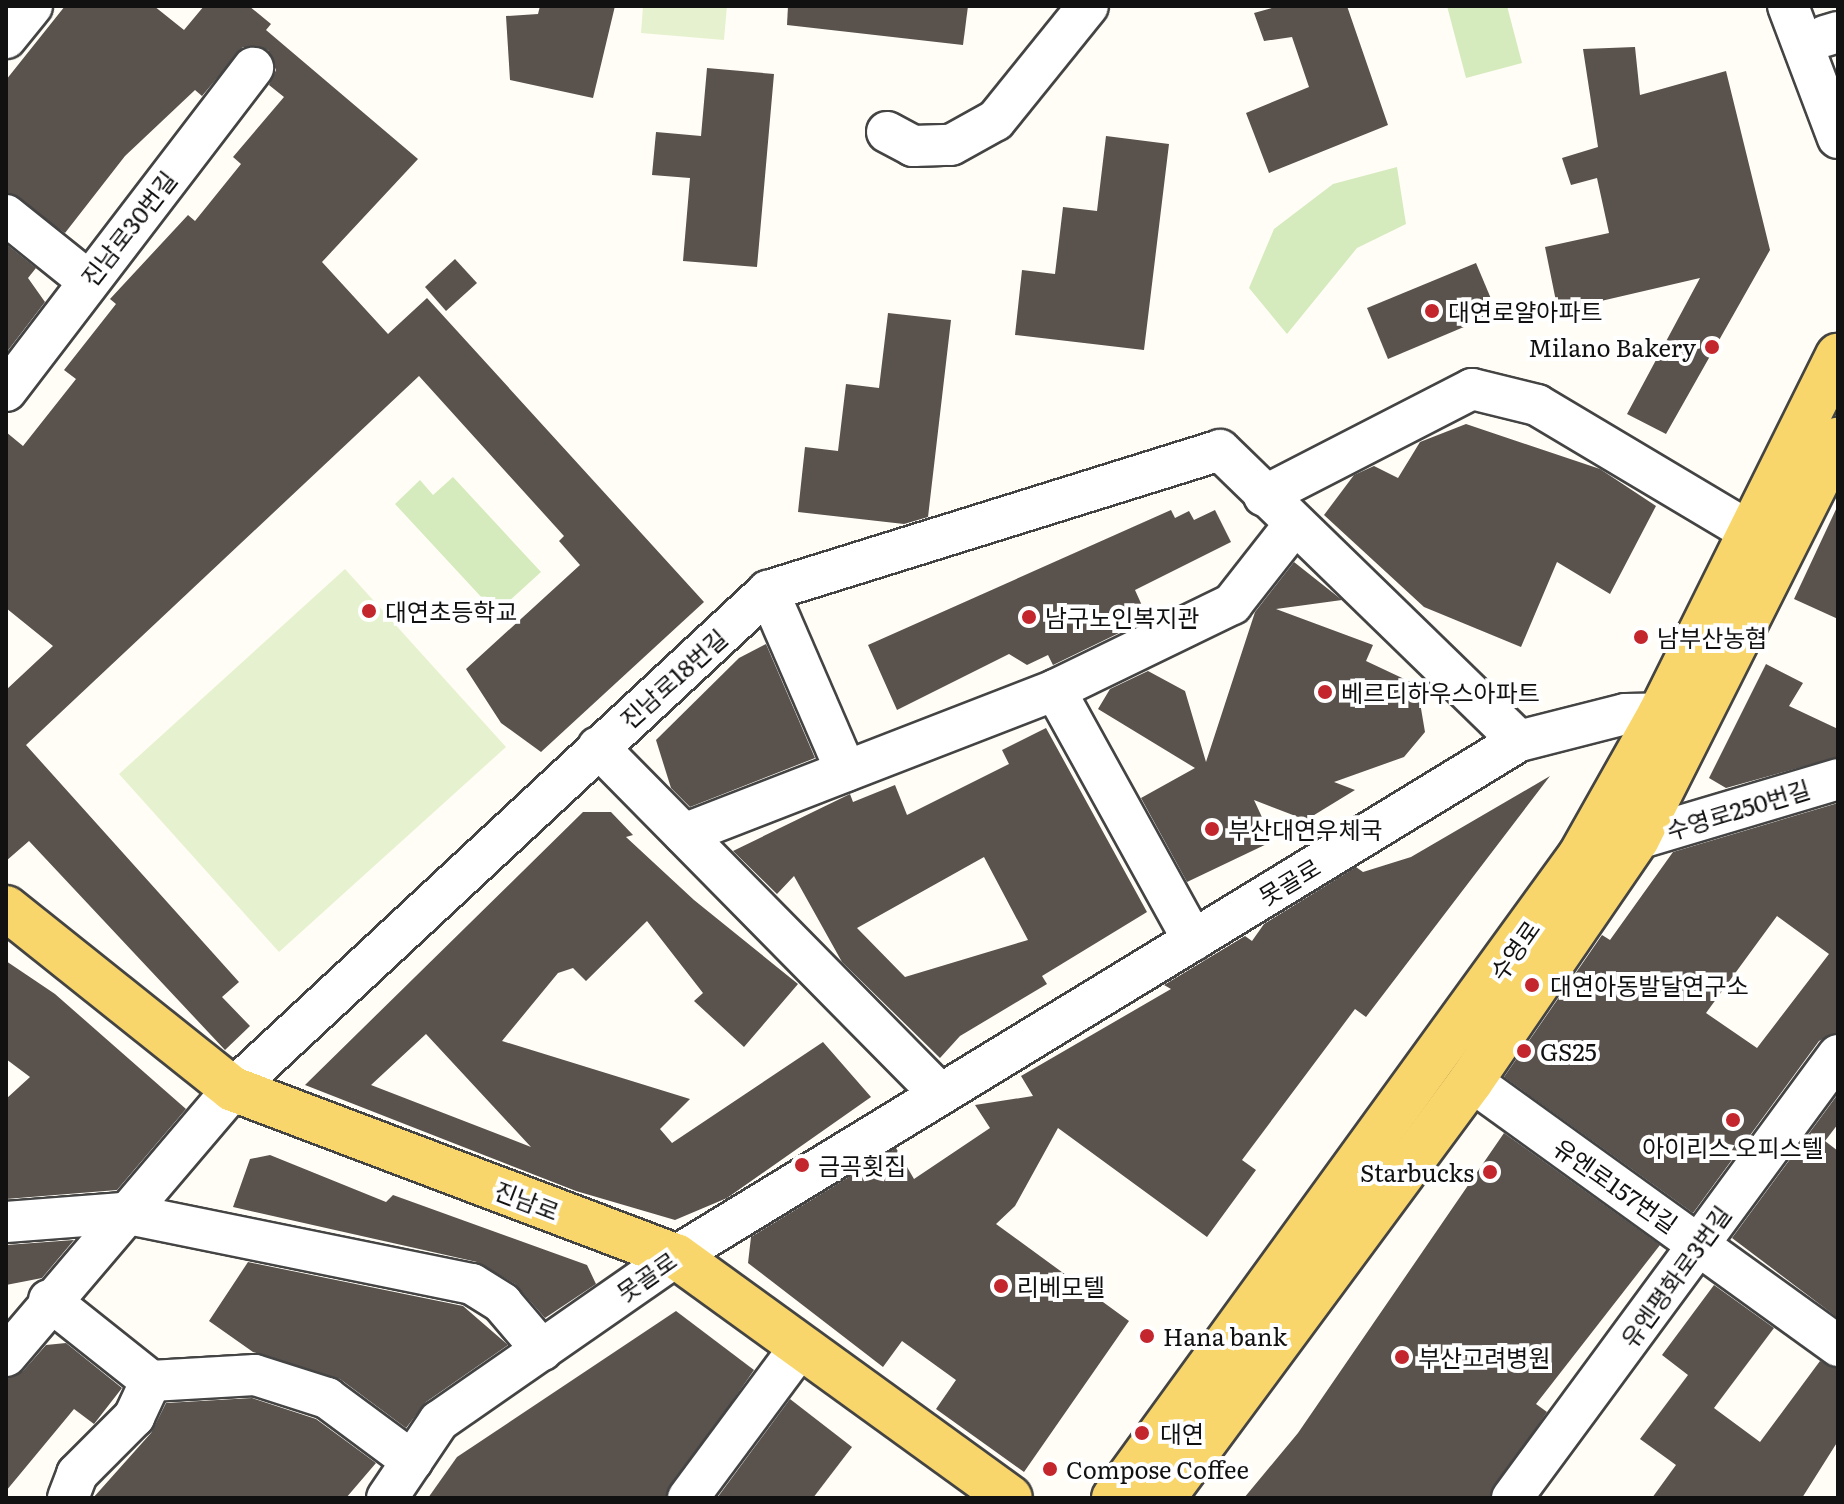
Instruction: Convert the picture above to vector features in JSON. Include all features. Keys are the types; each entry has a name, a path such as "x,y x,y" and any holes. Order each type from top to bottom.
{"main road":[{"name":"수영로","path":"1114,1498 1580,856 1660,714 1838,356"},
{"name":"수영로","path":"1163,1498 1471,1081 1637,839 1838,440"},
{"name":"진남로","path":"6,908 233,1089 676,1256 1010,1498"}],"street":[{"path":"6,38 32,6"},
{"path":"887,132 913,146 951,145 996,120 1088,6"},
{"path":"1789,6 1834,38"},
{"path":"1789,6 1838,138"},
{"name":"진남로30번길","path":"6,391 87,280 253,68"},
{"path":"6,215 87,280"},
{"path":"1519,741 1264,496 1472,389 1537,405 1750,532"},
{"name":"진남로18번길","path":"233,1089 768,591 1220,450 1264,496"},
{"path":"684,834 1055,690 1232,604 1294,525"},
{"path":"768,591 846,771"},
{"path":"1055,690 1193,940"},
{"name":"못골로","path":"387,1498 439,1421 676,1256 1519,741 1578,723 1660,714 1703,713"},
{"path":"598,747 940,1094"},
{"name":"수영로250번길","path":"1637,839 1838,779"},
{"name":"유엔평화로3번길","path":"1512,1498 1838,1055"},
{"name":"유엔로157번길","path":"1471,1081 1838,1346"},
{"path":"6,1356 49,1300 233,1089"},
{"path":"6,1222 123,1213 472,1284 502,1303 542,1350"},
{"path":"49,1300 151,1381 255,1375 327,1398 412,1461"},
{"path":"688,1498 800,1347"},
{"path":"68,1498 77,1474 134,1417 151,1381"}],"green space":[{"path":"643,6 727,6 724,40 641,33"},
{"path":"1447,6 1507,6 1522,63 1466,78"},
{"path":"1397,167 1406,224 1357,248 1287,334 1249,288 1274,229 1333,184"},
{"path":"453,477 541,572 496,613 395,504 420,480 433,495"},
{"path":"345,569 506,747 279,952 119,774"}],"building":[{"path":"65,6 154,6 184,30 204,6 249,6 271,24 266,30 418,159 322,262 388,334 427,298 704,602 541,752 501,723 466,669 580,565 559,541 564,536 419,376 26,745 239,982 222,997 250,1026 225,1050 29,841 6,861 6,690 53,646 6,608 6,432 23,446 76,379 64,370 116,304 110,299 188,215 195,221 241,164 233,157 284,97 269,85 276,70 268,50 243,47 202,96 195,90 125,156 65,233 6,193 6,80"},
{"path":"540,6 615,6 593,98 510,80 506,16 538,14"},
{"path":"788,6 968,6 963,45 787,25"},
{"path":"1279,6 1347,6 1388,125 1269,173 1246,113 1309,87 1292,37 1264,41 1254,13"},
{"path":"1635,47 1640,95 1726,71 1770,250 1666,434 1627,414 1700,278 1558,311 1545,247 1609,233 1597,178 1571,185 1562,158 1598,147 1583,49"},
{"path":"707,68 774,74 757,267 683,261 690,178 652,175 656,132 701,136"},
{"path":"1106,136 1169,144 1144,350 1015,335 1022,270 1055,274 1063,207 1097,211"},
{"path":"6,244 36,268 28,278 45,302 6,353"},
{"path":"455,259 477,283 446,311 425,287"},
{"name":"대연로얄아파트","path":"1476,263 1497,313 1388,359 1367,308"},
{"path":"888,313 951,320 928,517 904,524 798,512 805,447 838,451 846,384 879,388"},
{"path":"1466,424 1600,469 1656,506 1610,594 1557,562 1521,647 1424,607 1324,515 1354,475 1374,466 1398,478 1420,442"},
{"path":"1838,505 1838,619 1794,599"},
{"name":"남구노인복지관","path":"1171,510 1175,518 1189,511 1194,520 1215,510 1231,542 1135,590 1144,610 1115,624 1119,633 1053,665 1048,655 1027,665 1009,654 897,710 868,645"},
{"path":"1294,562 1342,600 1276,609 1373,645 1366,661 1417,685 1425,732 1404,757 1334,782 1355,790 1306,820 1254,800 1273,841 1187,882 1141,798 1195,768 1098,709 1110,689 1148,671 1185,691 1206,762 1255,612"},
{"path":"766,644 815,758 690,807 671,788 656,740 739,658"},
{"path":"1766,664 1803,683 1789,706 1838,729 1838,757 1726,788 1709,778"},
{"path":"1046,728 1147,912 1042,976 1047,984 960,1036 940,1058 842,962 794,876 777,894 733,851 850,794 853,802 895,785 907,815 1009,764 1002,750","holes":["984,857 1028,940 905,977 857,928"]},
{"path":"1550,776 1366,1017 1355,1009 1242,1160 1256,1170 1207,1237 1058,1128 1015,1206 996,1224 1129,1321 1024,1472 936,1409 956,1380 902,1341 883,1367 748,1263 751,1237 896,1148 914,1179 990,1128 975,1105 1033,1096 1021,1076 1171,989 1164,985 1245,936 1252,941 1264,924 1356,867 1363,872 1411,857"},
{"path":"1838,803 1838,1032 1819,1041 1693,1213 1504,1077 1602,935 1610,940 1673,852","holes":["1777,916 1829,954 1757,1048 1706,1013"]},
{"path":"583,812 611,812 633,835 626,837 694,900 798,984 744,1047 694,1001 703,993 647,921 586,981 573,968 558,973 502,1041 690,1099 660,1129 672,1143 823,1042 871,1097 727,1198 675,1220 576,1191 305,1085","holes":["426,1034 531,1147 371,1085"]},
{"path":"6,961 55,994 186,1109 117,1190 6,1199 6,1099 30,1077 6,1059"},
{"path":"1838,1094 1838,1124 1825,1141 1838,1151 1838,1318 1732,1238"},
{"path":"1504,1133 1660,1245 1536,1404 1547,1412 1489,1498 1244,1498 1298,1433"},
{"path":"270,1155 386,1202 393,1195 587,1265 596,1284 545,1318 515,1284 477,1262 233,1207 250,1159"},
{"path":"74,1240 42,1278 6,1285 6,1245"},
{"path":"248,1262 463,1306 508,1345 426,1402 406,1428 340,1379 253,1352 209,1321"},
{"path":"1714,1285 1774,1328 1714,1408 1760,1442 1820,1361 1838,1369 1838,1441 1802,1498 1652,1498 1676,1465 1640,1439 1688,1375 1662,1355"},
{"path":"676,1311 754,1370 665,1498 428,1498 457,1457"},
{"path":"66,1343 122,1388 94,1424 74,1409 6,1491 6,1378 23,1371 46,1345"},
{"path":"252,1398 316,1419 376,1463 346,1498 93,1498 151,1433 166,1403"},
{"path":"790,1399 852,1447 813,1498 717,1498"}],"place":[{"name":"대연로얄아파트","path":"1432,311"},
{"name":"Milano Bakery","path":"1712,347"},
{"name":"대연초등학교","path":"369,611"},
{"name":"남구노인복지관","path":"1029,617"},
{"name":"남부산농협","path":"1641,637"},
{"name":"베르디하우스아파트","path":"1325,692"},
{"name":"부산대연우체국","path":"1212,829"},
{"name":"대연아동발달연구소","path":"1532,985"},
{"name":"GS25","path":"1524,1051"},
{"name":"아이리스 오피스텔","path":"1733,1120"},
{"name":"금곡횟집","path":"802,1165"},
{"name":"Starbucks","path":"1490,1172"},
{"name":"리베모텔","path":"1001,1286"},
{"name":"Hana bank","path":"1147,1336"},
{"name":"부산고려병원","path":"1402,1357"},
{"name":"대연","path":"1142,1433"},
{"name":"Compose Coffee","path":"1050,1469"}]}
